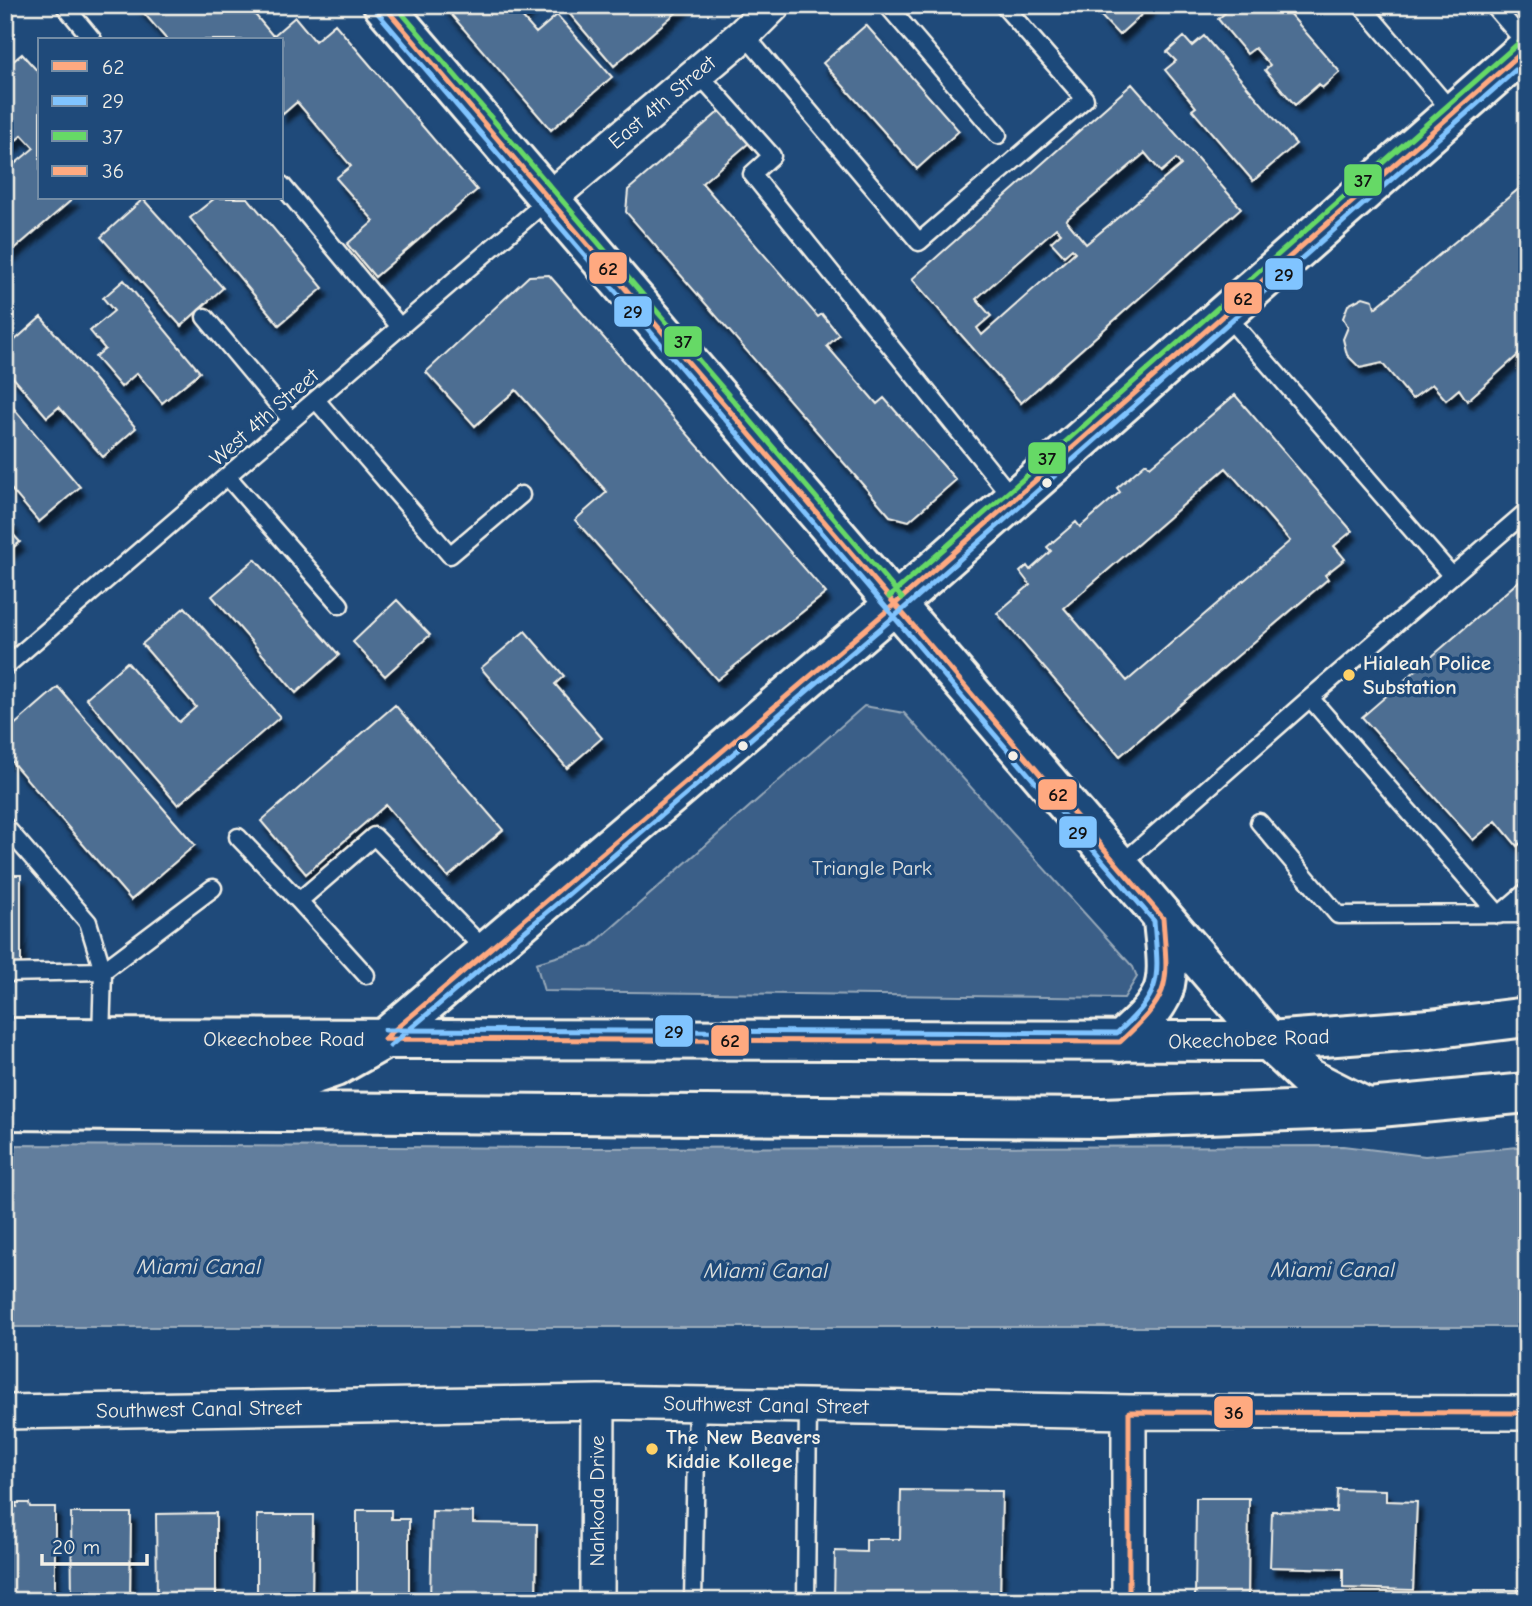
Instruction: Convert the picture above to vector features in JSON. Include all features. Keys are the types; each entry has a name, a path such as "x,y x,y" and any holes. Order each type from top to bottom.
{"main road":[{"path":"383,5 1269,1041 1308,1078 1369,1108"},
{"path":"5,1074 312,1075 335,1067 384,1039 895,604 1527,46"},
{"path":"1120,1042 1143,1020 1162,995 1166,970 1163,918"},
{"name":"Okeechobee Road","path":"5,1038 1269,1041 1430,1029 1527,1017"},
{"path":"5,1110 1103,1118 1369,1108 1527,1093"}],"street":[{"name":"East 4th Street","path":"550,198 697,72 757,15"},
{"name":"Southwest Canal Street","path":"5,1412 598,1402 1129,1412 1527,1413"},
{"name":"Nahkoda Drive","path":"597,1601 598,1402"},
{"path":"1129,1412 1129,1601"}],"lane":[{"path":"64,5 91,38"},
{"path":"887,5 998,135"},
{"path":"757,15 919,242 1085,99 1003,5"},
{"path":"1361,5 1453,113"},
{"path":"1493,5 1527,46"},
{"path":"697,72 772,156 752,174 1014,500"},
{"path":"284,187 400,327"},
{"name":"West 4th Street","path":"5,667 550,198"},
{"path":"1224,314 1452,576"},
{"path":"205,317 291,420"},
{"path":"316,400 450,555 521,495"},
{"path":"227,476 340,605"},
{"path":"1119,866 1527,511"},
{"path":"1310,698 1499,915"},
{"path":"1259,822 1338,915 1527,914"},
{"path":"5,826 88,922 103,971 101,1038"},
{"path":"299,901 374,836 487,952"},
{"path":"238,837 366,975"},
{"path":"5,973 103,971 213,888"},
{"path":"1499,915 1527,891"},
{"path":"693,1601 697,1404"},
{"path":"806,1601 808,1406"}],"green space":[{"name":"Triangle Park","path":"864,706 904,713 1133,967 1137,977 1124,998 544,991 536,963 590,947"}],"water":[{"name":"Miami Canal","path":"5,1145 571,1148 1343,1146 1425,1156 1527,1146 1527,1327 5,1327"}],"building":[{"path":"137,5 247,5 273,36 295,17 315,41 335,24 477,190 375,277 347,244 374,221 336,178 351,166 297,102 284,113 284,38 165,38"},
{"path":"443,5 533,5 521,16 536,33 557,15 612,77 551,130"},
{"path":"562,5 685,5 614,66"},
{"path":"1113,5 1152,5 1119,35 1101,16"},
{"path":"1234,5 1282,5 1340,72 1322,88 1319,84 1295,105 1265,70 1270,65 1255,48 1247,54 1218,19"},
{"path":"866,25 959,131 917,169 823,63"},
{"path":"1204,36 1296,144 1253,181 1192,110 1196,107 1165,70 1176,61 1167,52 1184,37 1192,46"},
{"path":"22,54 38,72 38,200 72,200 5,257 5,172 34,148 22,135 5,150 5,68"},
{"path":"1132,84 1241,208 1021,403 912,279","holes":["1145,153 1161,172 1176,159 1181,165 1086,244 1066,220","1056,228 1061,233 1051,242 1064,256 1072,249 1075,252 982,335 977,328 991,316 976,299"]},
{"path":"721,110 749,143 702,183 818,317 822,314 839,335 827,346 877,404 884,398 956,480 909,521 890,516 626,212 628,190"},
{"path":"1527,182 1527,347 1467,401 1459,389 1446,400 1432,384 1412,399 1382,363 1360,368 1347,355 1343,339 1348,327 1343,318 1348,305 1363,297 1373,300 1375,308"},
{"path":"144,200 223,288 181,326 101,237"},
{"path":"212,200 250,200 323,288 279,325 190,218"},
{"path":"549,275 826,593 717,680 575,520 607,492 516,390 475,426 426,372 529,276"},
{"path":"124,280 200,372 162,403 137,373 121,387 95,357 105,349 90,331 114,311 103,298"},
{"path":"41,317 136,428 103,457 59,407 47,417 5,368 5,349"},
{"path":"1235,395 1352,531 1334,546 1345,559 1325,575 1328,579 1120,756 997,613 1030,585 1020,572 1027,566 1030,570 1051,551 1047,547 1076,522 1080,527 1120,492 1117,488 1146,463 1150,467","holes":["1226,468 1290,541 1127,681 1064,608"]},
{"path":"5,398 80,487 39,522 5,482"},
{"path":"5,515 14,526 9,530 20,542 5,554"},
{"path":"255,559 339,655 296,693 212,596"},
{"path":"1527,574 1527,838 1517,846 1496,821 1473,840 1362,717"},
{"path":"397,600 430,635 385,676 353,642"},
{"path":"185,607 280,717 178,805 86,698 127,662 179,722 196,707 142,644"},
{"path":"525,631 564,676 555,684 602,738 567,768 481,668"},
{"path":"58,687 195,845 131,900 5,754 5,733"},
{"path":"395,705 503,830 448,877 386,805 306,874 261,821"},
{"path":"5,875 21,875 21,965 5,965"},
{"path":"1337,1489 1386,1490 1386,1501 1417,1502 1413,1590 1343,1588 1343,1569 1270,1567 1272,1511 1336,1512"},
{"path":"901,1490 1002,1491 1000,1601 834,1601 835,1551 866,1552 866,1539 900,1539"},
{"path":"1196,1498 1249,1498 1248,1601 1195,1601"},
{"path":"16,1503 29,1503 30,1507 55,1507 55,1601 5,1601 5,1506 17,1507"},
{"path":"357,1510 391,1510 391,1519 409,1519 409,1601 357,1601"},
{"path":"432,1511 473,1512 473,1523 537,1524 536,1601 430,1601"},
{"path":"71,1513 131,1513 130,1601 72,1601"},
{"path":"216,1513 216,1601 157,1601 156,1514"},
{"path":"257,1515 313,1515 312,1601 257,1601"},
{"path":"1474,1590 1527,1590 1527,1601 1474,1601"}],"transit line":[{"name":"62","path":"383,5 1163,918 1166,959 1166,974 1158,999 1150,1012 1120,1042 384,1039"},
{"name":"37","path":"395,5 902,598"},
{"name":"29","path":"376,11 1154,921 1157,958 1155,984 1150,995 1132,1019 1117,1033 384,1030"},
{"name":"37","path":"889,597 1521,41"},
{"name":"62","path":"384,1039 895,604 1527,48"},
{"name":"29","path":"390,1046 901,611 1527,60"},
{"name":"36","path":"1129,1601 1129,1412 1527,1413"}],"place":[{"name":"Hialeah Police Substation","path":"1349,675"},
{"name":"The New Beavers Kiddie Kollege","path":"652,1449"}]}
